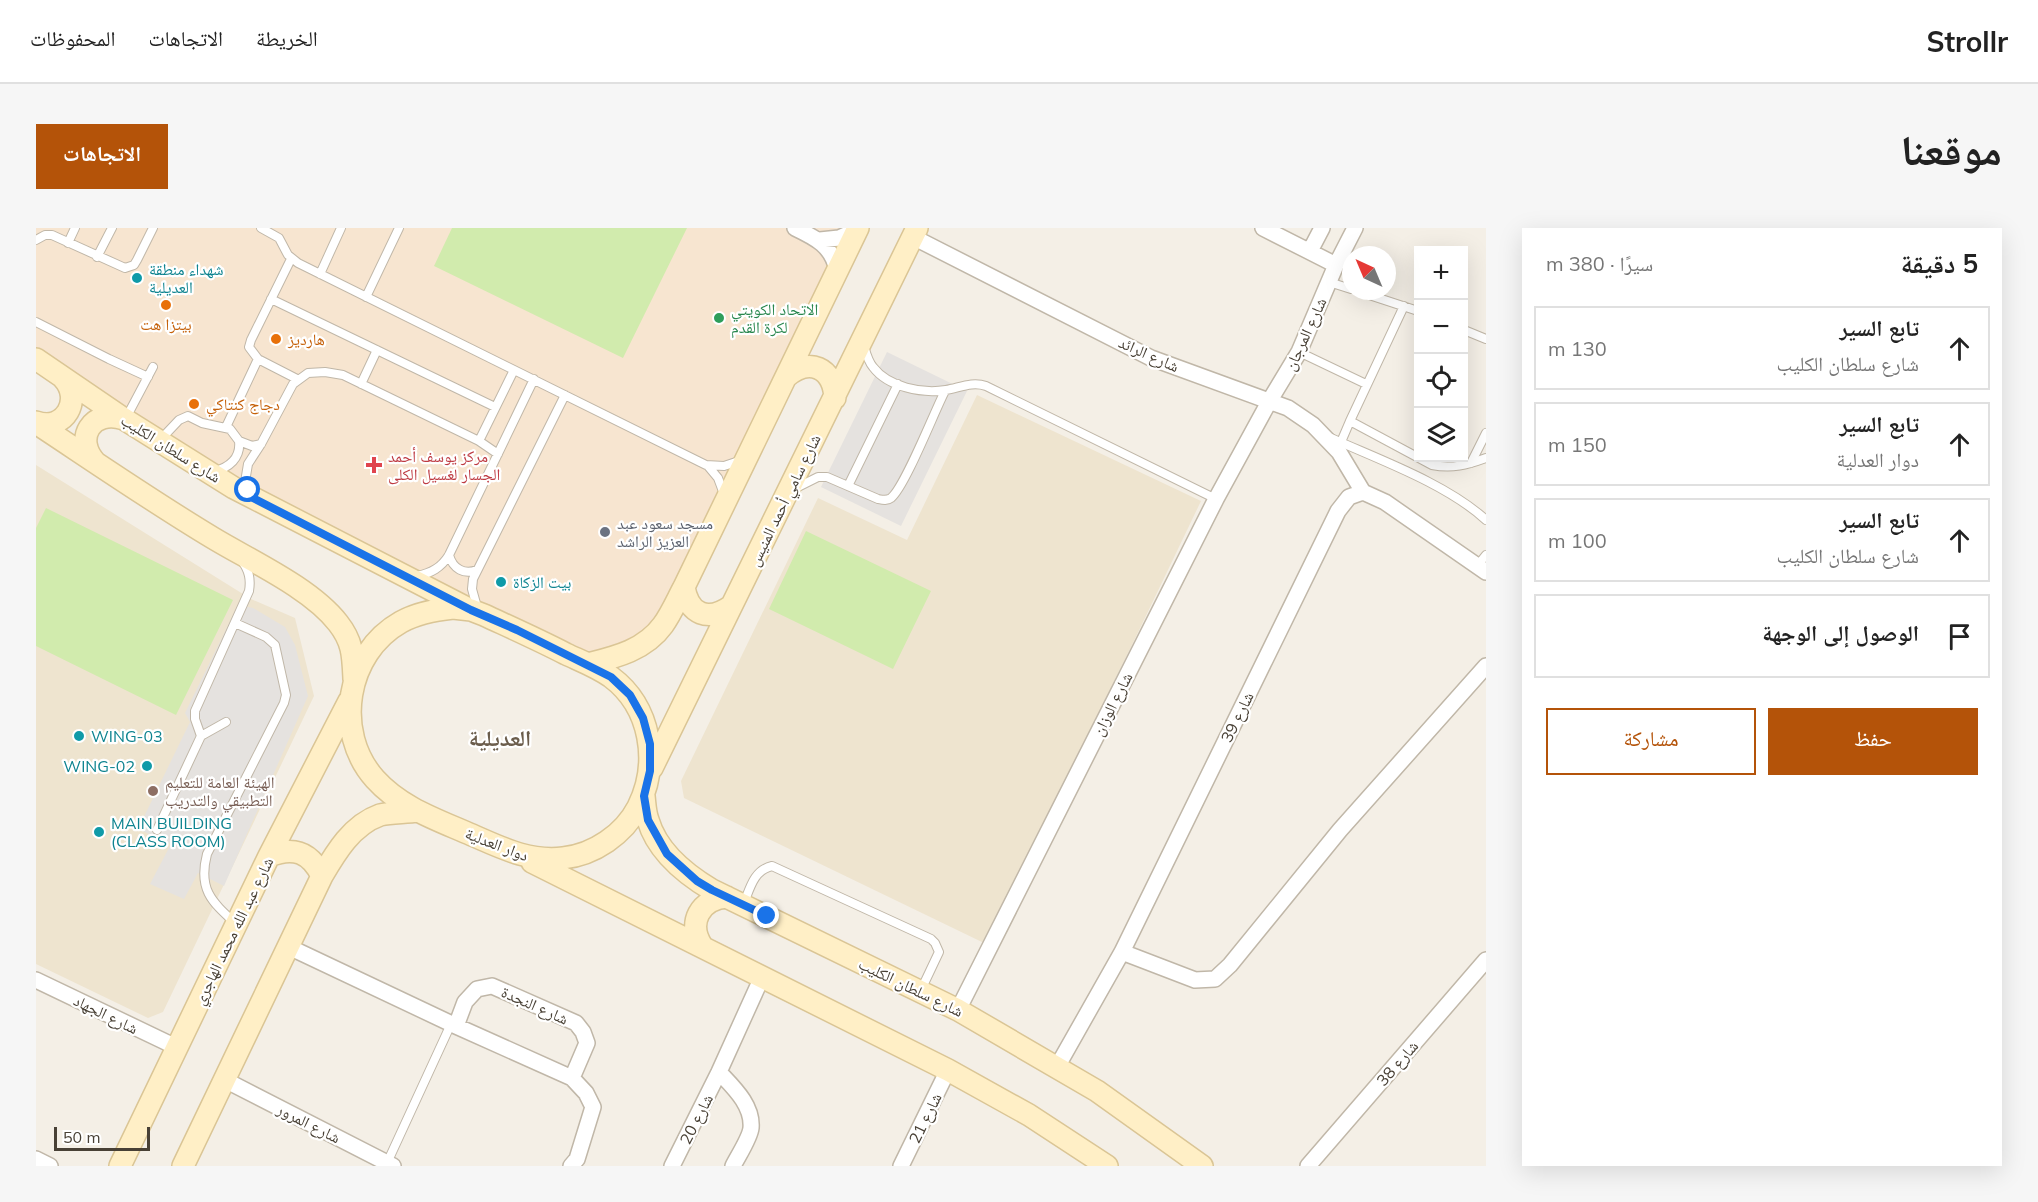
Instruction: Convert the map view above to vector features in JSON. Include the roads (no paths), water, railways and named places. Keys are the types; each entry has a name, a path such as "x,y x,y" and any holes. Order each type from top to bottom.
{"main road":[{"path":"588,664 613,658 642,646 663,626 857,229"},
{"name":"شارع سامي أحمد المنيس","path":"650,771 915,232"},
{"name":"شارع سلطان الكليب","path":"36,359 125,419 253,498 478,613"},
{"path":"786,377 795,369 807,366 819,368 828,375 834,386 834,398"},
{"path":"36,423 52,424 68,412 72,403 72,393 62,376"},
{"path":"96,463 89,456 86,447 85,437 89,428 105,416 125,419"},
{"path":"36,423 230,549 296,588 337,622 352,648 352,689"},
{"path":"684,587 686,600 695,611 707,616 720,614 731,606"},
{"name":"دوار العدلية","path":"453,608 478,613 611,677 630,695 643,718 650,744 650,771 644,796 626,825 600,846 577,856 552,860 518,855 402,802 375,779 364,765 357,749 349,715 352,689 362,663 372,647 400,623 417,615 453,608"},
{"name":"شارع عبد الله محمد الهاجري","path":"120,1166 352,689"},
{"name":"شارع سلطان الكليب","path":"644,796 648,820 667,854 697,881 958,1010 1057,1067 1126,1111 1202,1166"},
{"path":"183,1166 322,876 339,848 355,830 380,815 418,811"},
{"path":"269,856 281,851 294,851 306,856 316,864 322,876"},
{"path":"518,855 948,1070 1029,1115 1107,1166"},
{"path":"702,946 695,930 698,913 710,901 735,901"}],"street":[{"path":"795,228 820,240 831,253 837,270"},
{"path":"1263,228 1336,265"},
{"path":"1310,252 1322,228"},
{"name":"شارع المرجان","path":"1270,400 1299,352 1336,265 1355,228"},
{"path":"820,240 839,238 857,229"},
{"name":"شارع الرائد","path":"915,232 1151,358 1288,408 1324,435 1339,452 1363,492"},
{"name":"شارع الوزان","path":"958,1010 1216,499 1270,400"},
{"path":"1363,492 1385,502 1483,564"},
{"name":"شارع 39","path":"1057,1067 1122,952 1338,511 1349,497 1363,492"},
{"path":"1122,952 1195,980 1215,979 1230,965 1340,830 1486,666"},
{"path":"289,947 453,1025 572,1078 586,1093 593,1107 578,1164"},
{"name":"شارع 38","path":"1308,1166 1486,960"},
{"name":"شارع 20","path":"672,1166 719,1072 762,976"},
{"name":"شارع الجهاد","path":"36,980 176,1047"},
{"name":"شارع النجدة","path":"453,1025 465,1002 477,989 492,986 576,1023 584,1032 587,1043 572,1078"},
{"name":"شارع 21","path":"901,1166 948,1070"},
{"name":"شارع 20","path":"719,1072 740,1094 750,1113 752,1129 733,1166"},
{"name":"شارع المرور","path":"225,1080 390,1164"},
{"path":"36,1159 50,1166"}],"lane":[{"path":"68,243 75,228"},
{"path":"98,257 112,228"},
{"path":"36,240 49,235 120,267 130,267 137,260 153,228"},
{"path":"261,228 279,238 291,259 706,465 718,478 725,503"},
{"path":"320,274 341,228"},
{"path":"366,297 399,228"},
{"path":"291,259 249,342 250,348 258,359 297,379"},
{"path":"1329,282 1342,286"},
{"path":"271,299 495,407"},
{"path":"1385,300 1414,309"},
{"path":"1341,442 1404,306"},
{"path":"36,322 148,377"},
{"path":"1468,332 1486,339"},
{"path":"861,339 873,368 897,384 922,391 945,391 974,384 986,386 1216,499"},
{"path":"361,384 377,350"},
{"path":"1299,352 1366,384"},
{"path":"226,427 258,359"},
{"path":"125,419 153,367"},
{"path":"479,441 514,370"},
{"path":"253,498 245,482 248,464 290,388 297,379 308,373 325,372 343,375 479,441 498,454"},
{"path":"408,578 436,570 449,555 534,380"},
{"path":"848,486 897,384"},
{"path":"787,494 818,477 832,478 878,499 886,500 892,497 903,481 945,391"},
{"path":"478,613 473,599 473,579 565,395"},
{"path":"159,440 179,420 188,416 210,425 226,427 239,441 239,452 232,463 221,470 209,472"},
{"path":"1350,421 1432,465 1446,468 1459,467 1486,458"},
{"path":"1471,463 1486,433"},
{"path":"1324,435 1443,490 1475,510 1486,520"},
{"path":"239,441 252,446 261,444"},
{"path":"706,465 733,464 748,454"},
{"path":"201,736 195,711 249,591 251,581 243,562 230,549"},
{"path":"449,555 457,568 467,572 477,570"},
{"path":"235,623 266,637 274,645 286,695 207,854 204,866 204,880 208,895 213,903 236,924"},
{"path":"156,830 201,736 226,722"},
{"path":"735,901 758,872 772,866 931,939 939,952 920,991"},
{"path":"390,1164 453,1025"}],"place":[{"name":"شهداء منطقة العديلية","path":"137,278"},
{"name":"بيتزا هت","path":"166,305"},
{"name":"الاتحاد الكويتي لكرة القدم","path":"719,318"},
{"name":"هارديز","path":"276,339"},
{"name":"دجاج كنتاكي","path":"194,404"},
{"name":"مركز يوسف أحمد الجسار لغسيل الكلى","path":"374,465"},
{"name":"مسجد سعود عبد العزيز الراشد","path":"605,532"},
{"name":"بيت الزكاة","path":"501,582"},
{"name":"WING-03","path":"79,736"},
{"name":"WING-02","path":"147,766"},
{"name":"الهيئة العامة للتعليم التطبيقي والتدريب","path":"153,791"},
{"name":"MAIN BUILDING (CLASS ROOM)","path":"99,832"}],"district":[{"name":"العديلية","path":"500,738"}]}
